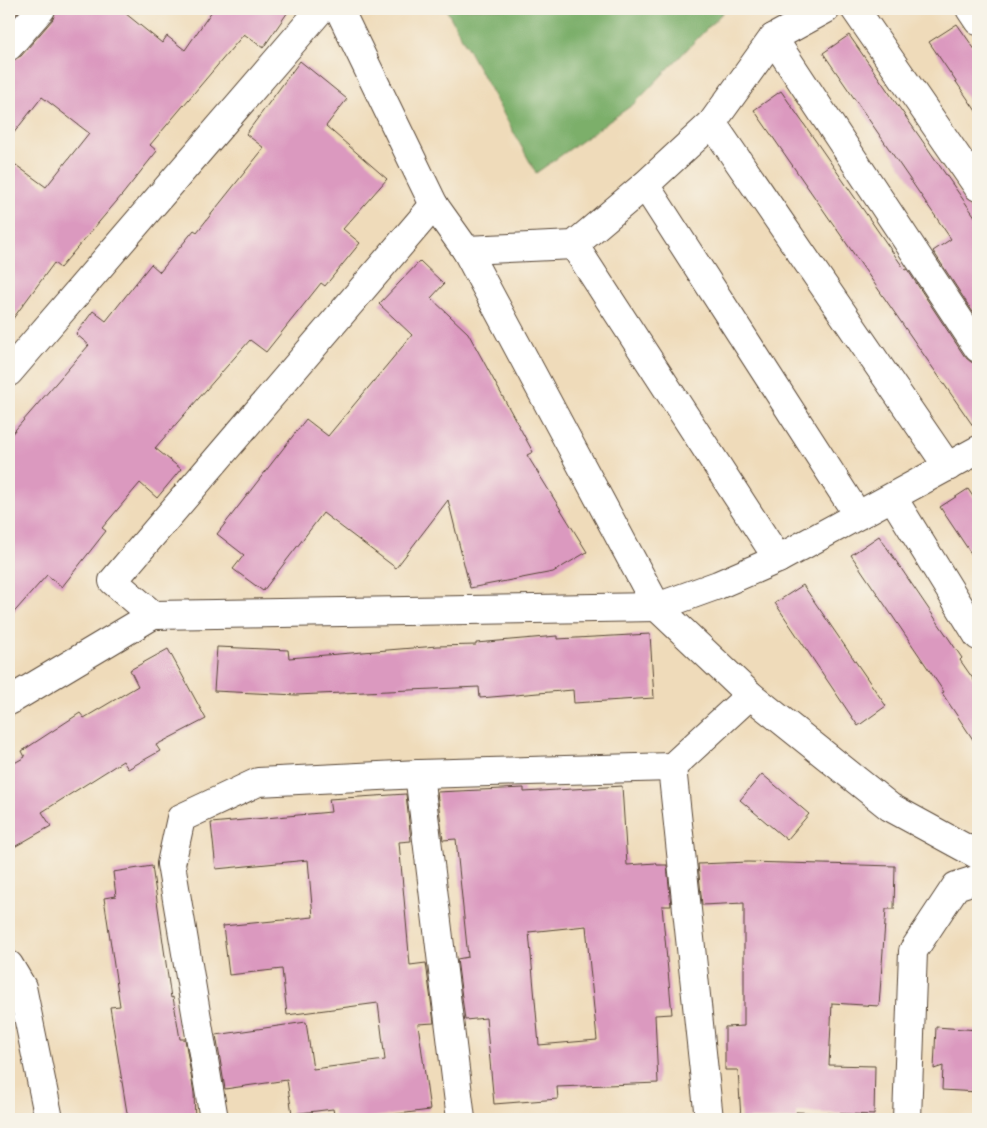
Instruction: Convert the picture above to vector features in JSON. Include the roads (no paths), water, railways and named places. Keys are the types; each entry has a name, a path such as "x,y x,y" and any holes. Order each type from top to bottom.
{"street":[{"path":"9,46 41,9"},
{"path":"9,372 321,9"},
{"path":"339,9 434,205 466,250 657,607 750,695 890,807 978,855"},
{"path":"466,250 574,245 645,185 712,123 773,38 826,9"},
{"path":"855,9 978,186"},
{"path":"970,9 978,21"},
{"path":"773,38 978,348"},
{"path":"9,701 154,615 657,607 718,585 778,558 857,514 968,461 712,123"},
{"path":"645,185 857,514"},
{"path":"154,615 113,581 434,205"},
{"path":"574,245 778,558"},
{"path":"892,498 978,636"},
{"path":"214,1119 171,864 181,818 258,782 419,774 672,767 750,695"},
{"path":"672,767 709,1119"},
{"path":"419,774 461,1119"},
{"path":"907,1119 913,951 956,886 978,879"},
{"path":"9,965 22,987 49,1119"}]}
